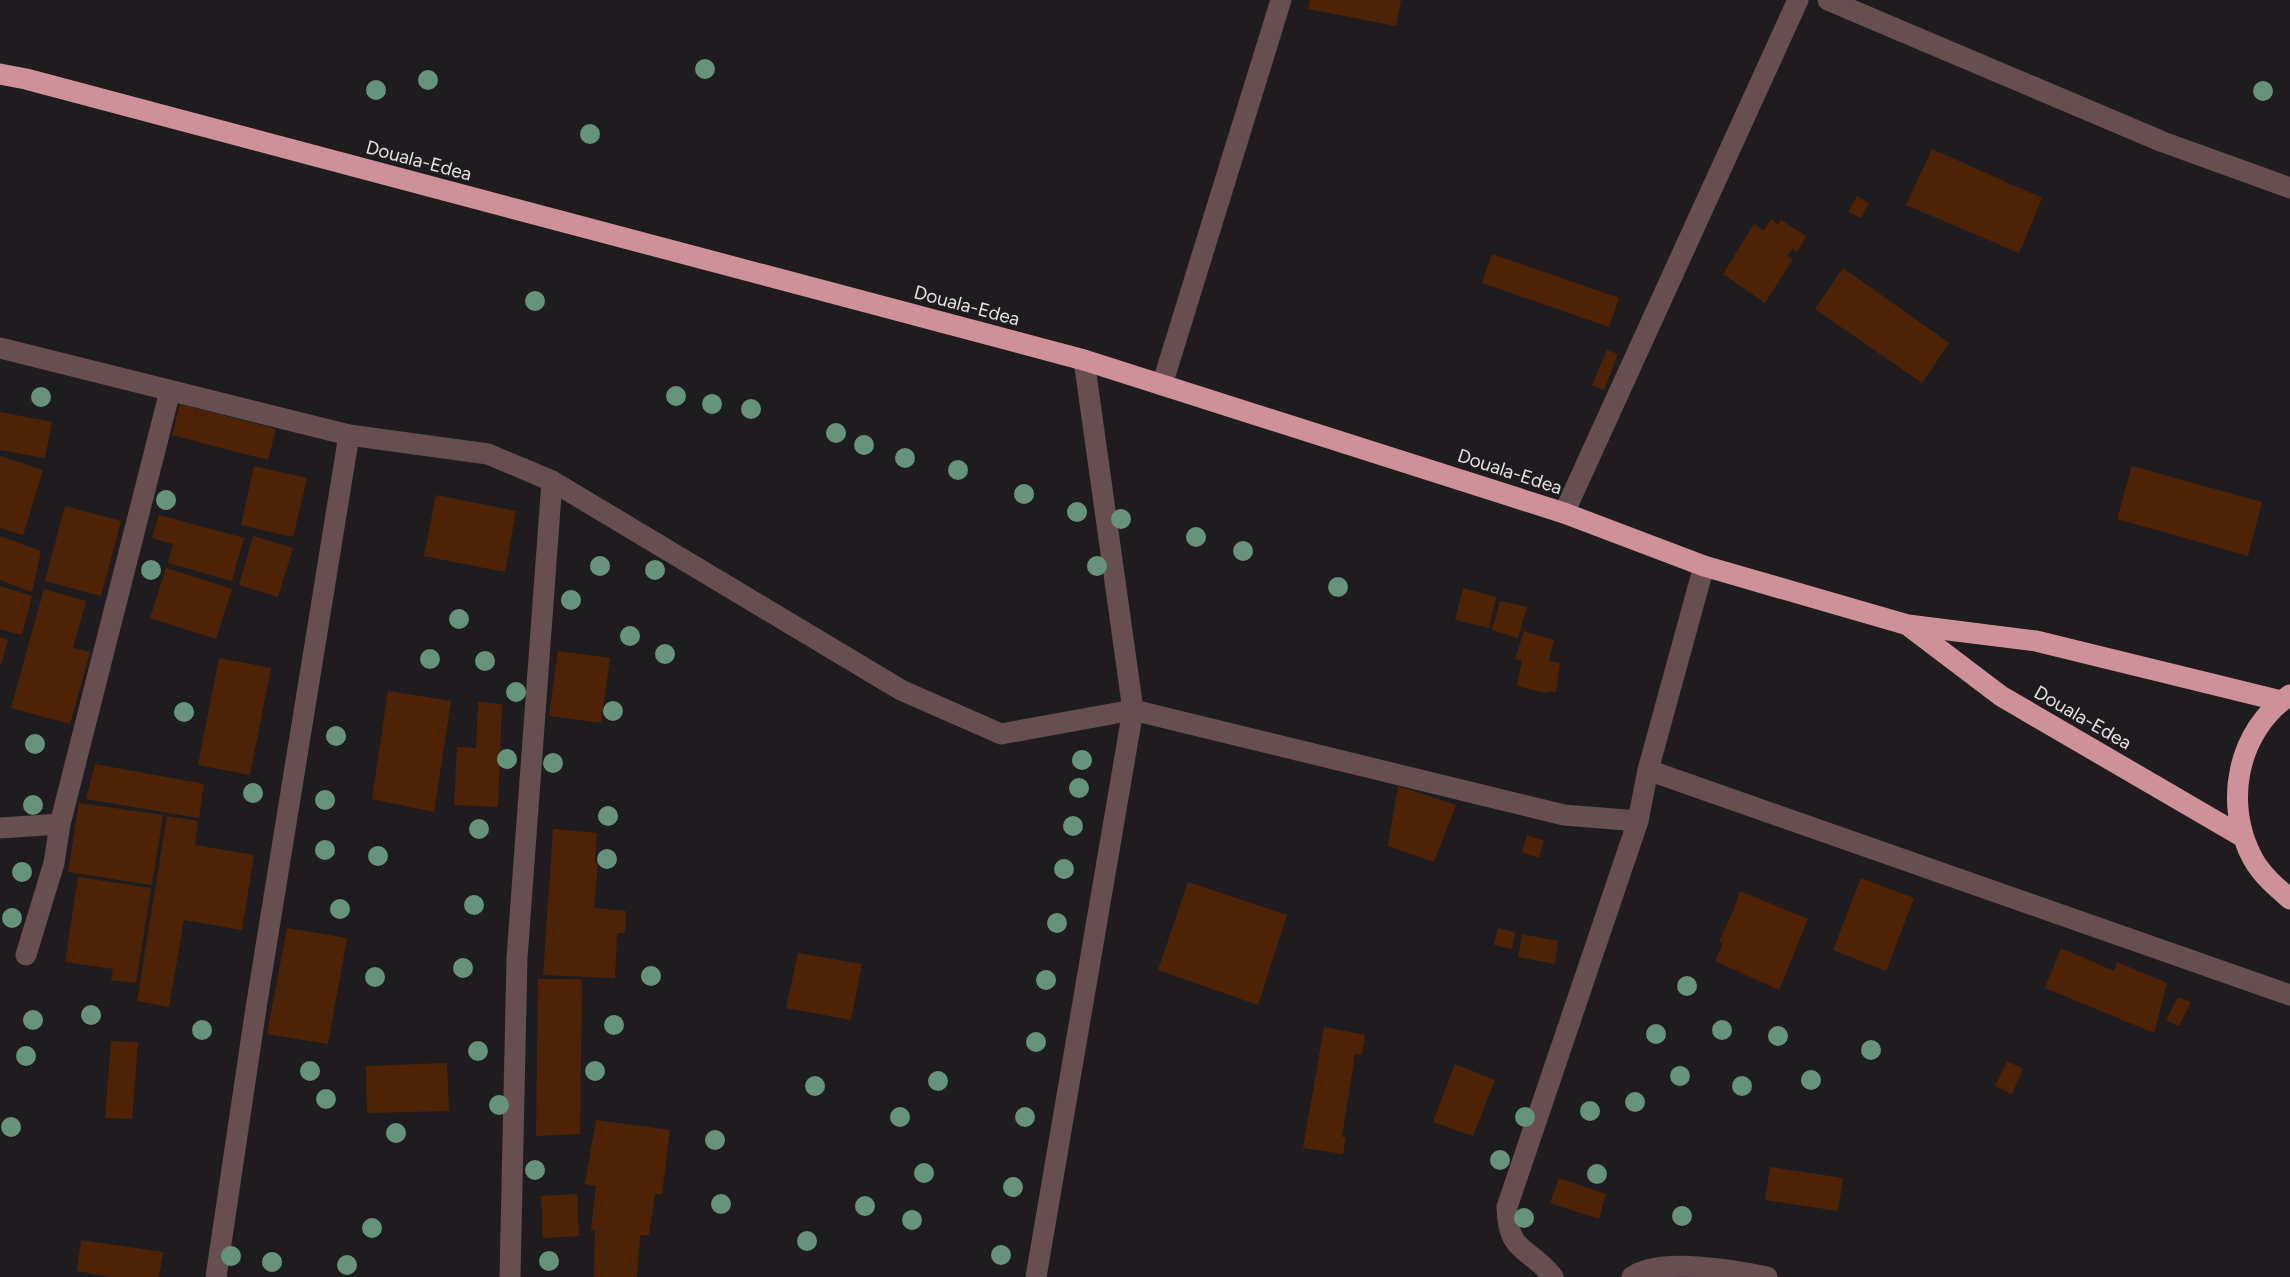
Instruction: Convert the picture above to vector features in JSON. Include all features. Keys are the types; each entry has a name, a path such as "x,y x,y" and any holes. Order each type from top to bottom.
{"highway":[{"name":"Douala-Edea","path":"0,74 1084,360 1564,513 1704,566 1908,625 2036,641 2285,698"},
{"name":"Douala-Edea","path":"1908,625 2001,696 2243,837"},
{"path":"2285,698 2256,729 2240,764 2236,800 2243,837 2254,861 2270,882 2290,899"}],"street":[{"path":"1162,385 1280,0"},
{"path":"1564,513 1798,0"},
{"path":"1828,0 2163,142 2290,188"},
{"path":"0,348 349,435 488,454 552,481 901,690 1001,733 1133,710 1564,815 1638,821"},
{"path":"1036,1277 1133,710 1084,360"},
{"path":"26,956 54,863 60,824 170,391"},
{"path":"216,1277 258,995 349,435"},
{"path":"510,1277 517,958 552,481"},
{"path":"1553,1277 1515,1242 1508,1228 1507,1207 1638,821 1647,770 1704,566"},
{"path":"1647,770 2290,995"},
{"path":"0,828 60,824"},
{"path":"1632,1277 1641,1271 1690,1266 1767,1277"}],"building":[{"path":"1310,0 1401,0 1396,26 1308,9"},
{"path":"1932,149 2042,198 2019,253 1906,205"},
{"path":"1857,196 1869,203 1861,218 1848,212"},
{"path":"1771,219 1778,225 1781,220 1806,236 1797,252 1792,249 1787,256 1793,259 1765,303 1723,274 1754,224 1764,231"},
{"path":"1492,254 1619,298 1609,327 1482,283"},
{"path":"1843,268 1949,343 1922,383 1815,309"},
{"path":"1607,350 1618,354 1604,390 1592,385"},
{"path":"180,404 276,429 268,460 172,435"},
{"path":"0,412 52,422 45,458 0,450"},
{"path":"0,456 43,470 23,535 0,528"},
{"path":"254,466 307,478 293,537 241,525"},
{"path":"2132,466 2262,502 2248,556 2117,519"},
{"path":"436,495 516,511 505,572 424,556"},
{"path":"65,506 121,521 101,596 45,581"},
{"path":"159,515 244,538 232,581 168,563 173,544 152,538"},
{"path":"0,536 41,551 32,592 0,580"},
{"path":"253,536 293,548 278,597 239,585"},
{"path":"166,568 232,589 216,639 150,618"},
{"path":"0,586 32,596 22,635 0,629"},
{"path":"1463,588 1496,597 1489,628 1455,620"},
{"path":"44,589 86,601 73,648 90,652 70,724 11,708"},
{"path":"1500,601 1527,607 1518,638 1492,630"},
{"path":"1524,631 1554,640 1549,661 1560,663 1556,692 1547,693 1517,686 1522,660 1515,659"},
{"path":"0,637 8,640 1,665 0,665"},
{"path":"558,651 610,658 601,723 549,716"},
{"path":"219,658 271,668 250,775 198,765"},
{"path":"388,691 451,701 434,812 372,799"},
{"path":"478,702 502,704 498,807 454,805 457,747 476,748"},
{"path":"95,764 204,784 199,818 86,799"},
{"path":"1398,786 1456,805 1434,862 1388,846"},
{"path":"79,803 163,815 152,885 68,872"},
{"path":"167,816 198,821 195,845 254,855 242,930 184,920 169,1007 137,1001"},
{"path":"553,829 597,833 595,863 598,863 594,908 626,911 625,933 617,933 615,978 543,975"},
{"path":"1527,835 1544,841 1539,858 1522,852"},
{"path":"78,877 151,888 136,983 111,980 113,969 65,962"},
{"path":"1861,878 1914,898 1886,971 1833,950"},
{"path":"1188,882 1287,915 1258,1005 1158,970"},
{"path":"1740,891 1808,919 1779,990 1715,961 1723,943 1719,942"},
{"path":"287,928 347,938 328,1044 267,1034"},
{"path":"1498,928 1515,932 1512,949 1494,945"},
{"path":"1522,934 1558,941 1555,964 1518,957"},
{"path":"2061,948 2114,971 2117,962 2167,983 2154,1033 2045,988"},
{"path":"798,953 862,964 851,1020 786,1008"},
{"path":"538,979 582,979 580,1134 536,1136"},
{"path":"2178,997 2191,1002 2179,1026 2166,1020"},
{"path":"1324,1027 1365,1035 1362,1054 1355,1054 1342,1137 1346,1137 1343,1154 1303,1148"},
{"path":"111,1041 138,1042 132,1119 105,1118"},
{"path":"2007,1061 2023,1069 2012,1094 1995,1086"},
{"path":"447,1063 449,1111 367,1113 366,1066"},
{"path":"1455,1064 1495,1080 1473,1136 1433,1122"},
{"path":"596,1120 670,1130 662,1194 655,1194 649,1235 640,1235 637,1277 594,1277 595,1230 591,1230 596,1186 585,1184"},
{"path":"1770,1167 1843,1178 1838,1211 1765,1200"},
{"path":"1559,1178 1606,1194 1599,1219 1550,1203"},
{"path":"577,1194 579,1236 543,1238 541,1196"},
{"path":"81,1240 163,1252 159,1277 111,1277 77,1271"}]}
